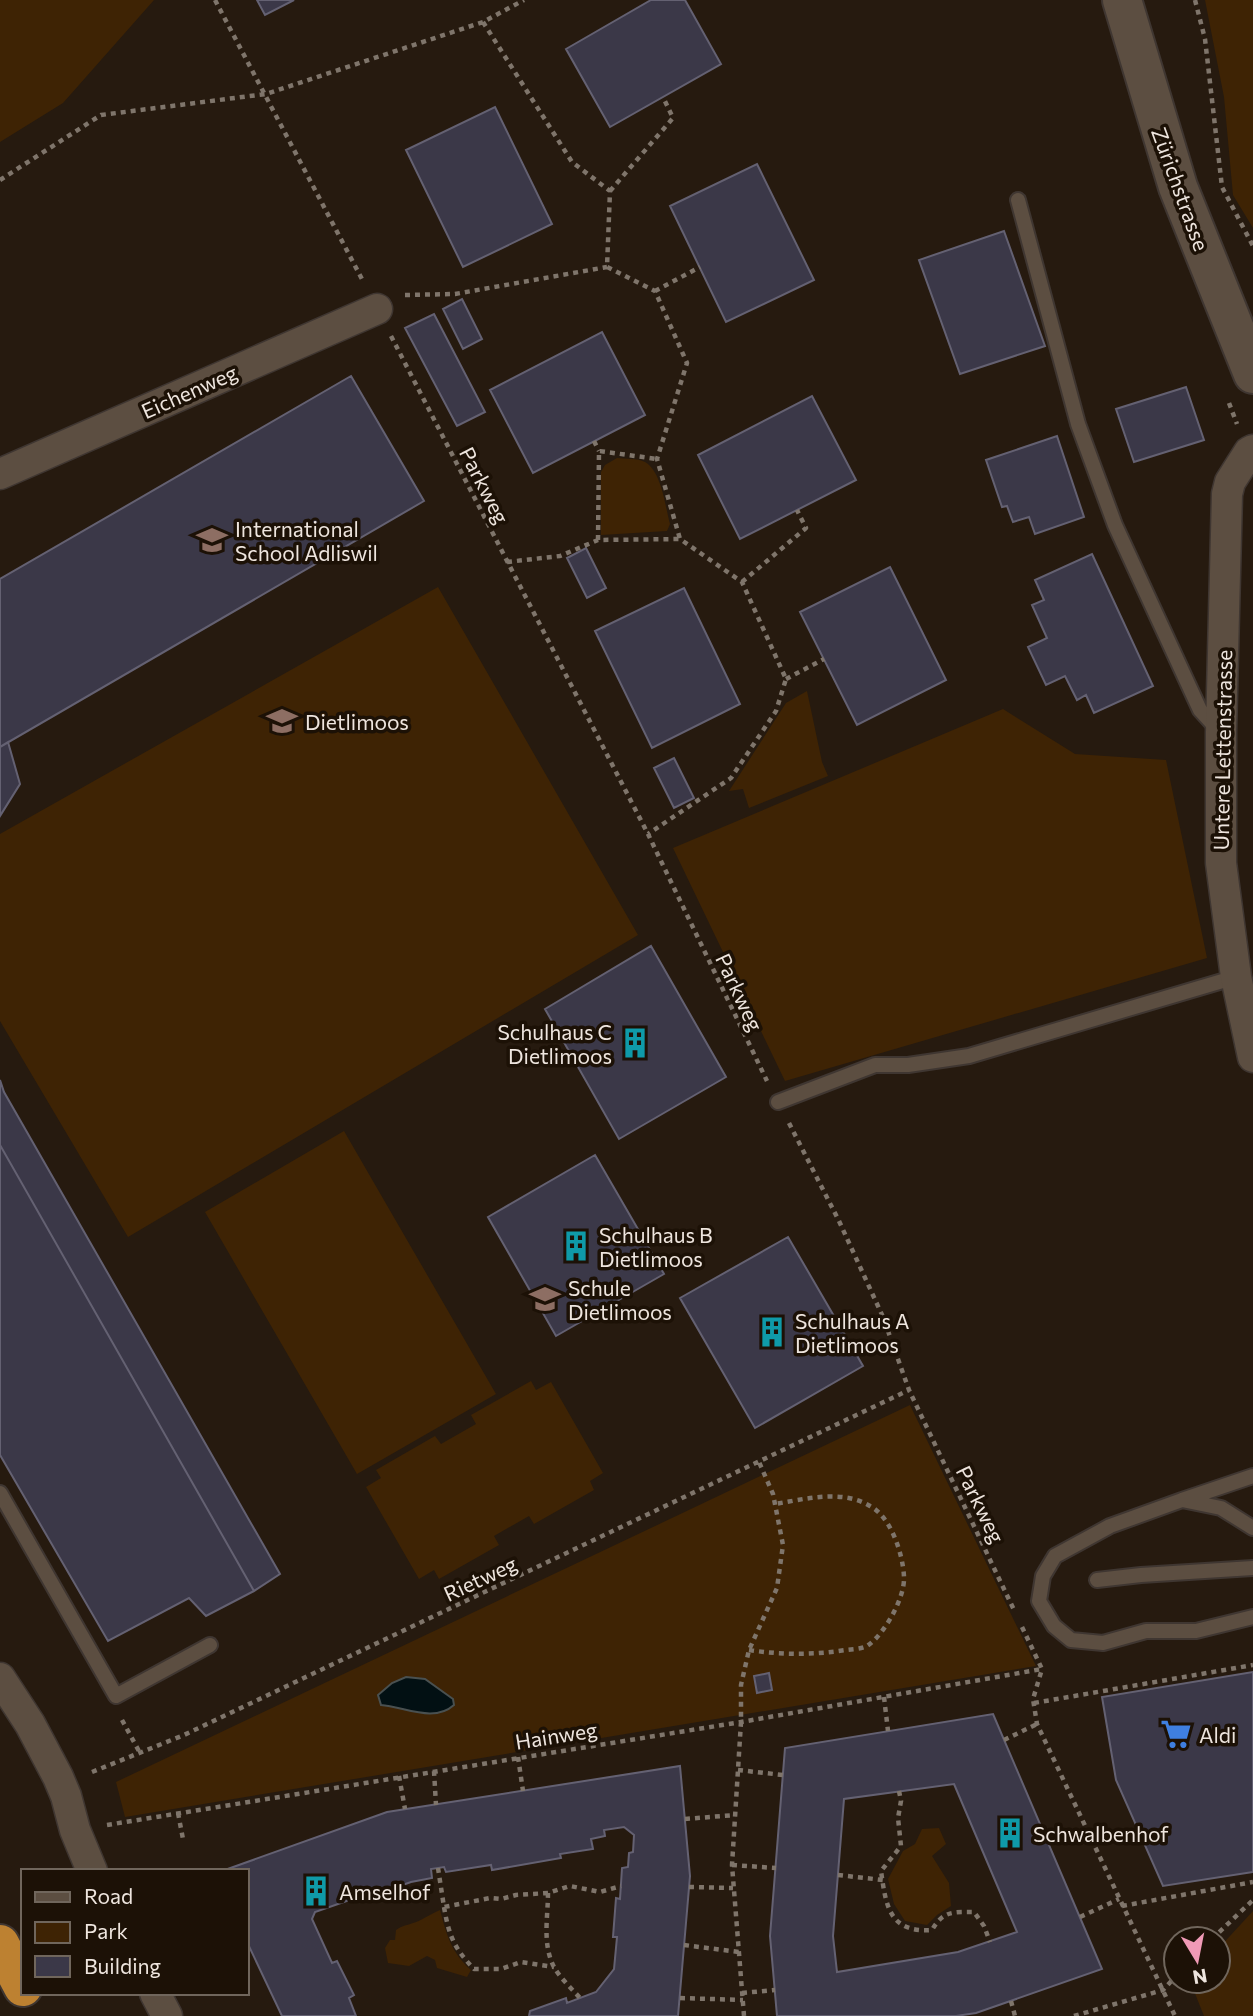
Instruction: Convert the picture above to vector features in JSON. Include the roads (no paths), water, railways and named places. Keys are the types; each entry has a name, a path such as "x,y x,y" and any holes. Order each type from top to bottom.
{"highway":[{"path":"0,1944 21,1982"},
{"path":"27,1995 38,2016"}],"main road":[{"name":"Zürichstrasse","path":"1122,0 1178,187 1253,374"}],"street":[{"name":"Eichenweg","path":"0,474 377,309"},
{"name":"Untere Lettenstrasse","path":"1253,450 1230,482 1227,494 1221,732 1221,863 1237,977 1253,1057"},
{"path":"0,1678 30,1724 58,1777 91,1869"},
{"path":"156,1995 167,2016"}],"lane":[{"path":"1018,200 1078,424 1115,525 1200,710 1221,732"},
{"path":"778,1101 875,1065 908,1065 969,1056 1237,977"},
{"path":"1253,1476 1110,1526 1055,1556 1043,1576 1039,1601 1054,1626 1071,1640 1103,1643 1146,1631 1196,1631 1253,1617"},
{"path":"0,1493 116,1696 210,1645"},
{"path":"1182,1500 1221,1508 1253,1528"},
{"path":"1097,1580 1141,1574 1253,1568"}],"place":[{"name":"International School Adliswil","path":"212,540"},
{"name":"Dietlimoos","path":"282,721"},
{"name":"Schulhaus C Dietlimoos","path":"635,1043"},
{"name":"Schulhaus B Dietlimoos","path":"576,1246"},
{"name":"Schule Dietlimoos","path":"545,1299"},
{"name":"Schulhaus A Dietlimoos","path":"772,1332"},
{"name":"Aldi","path":"1176,1734"},
{"name":"Schwalbenhof","path":"1010,1833"},
{"name":"Amselhof","path":"316,1891"}]}
